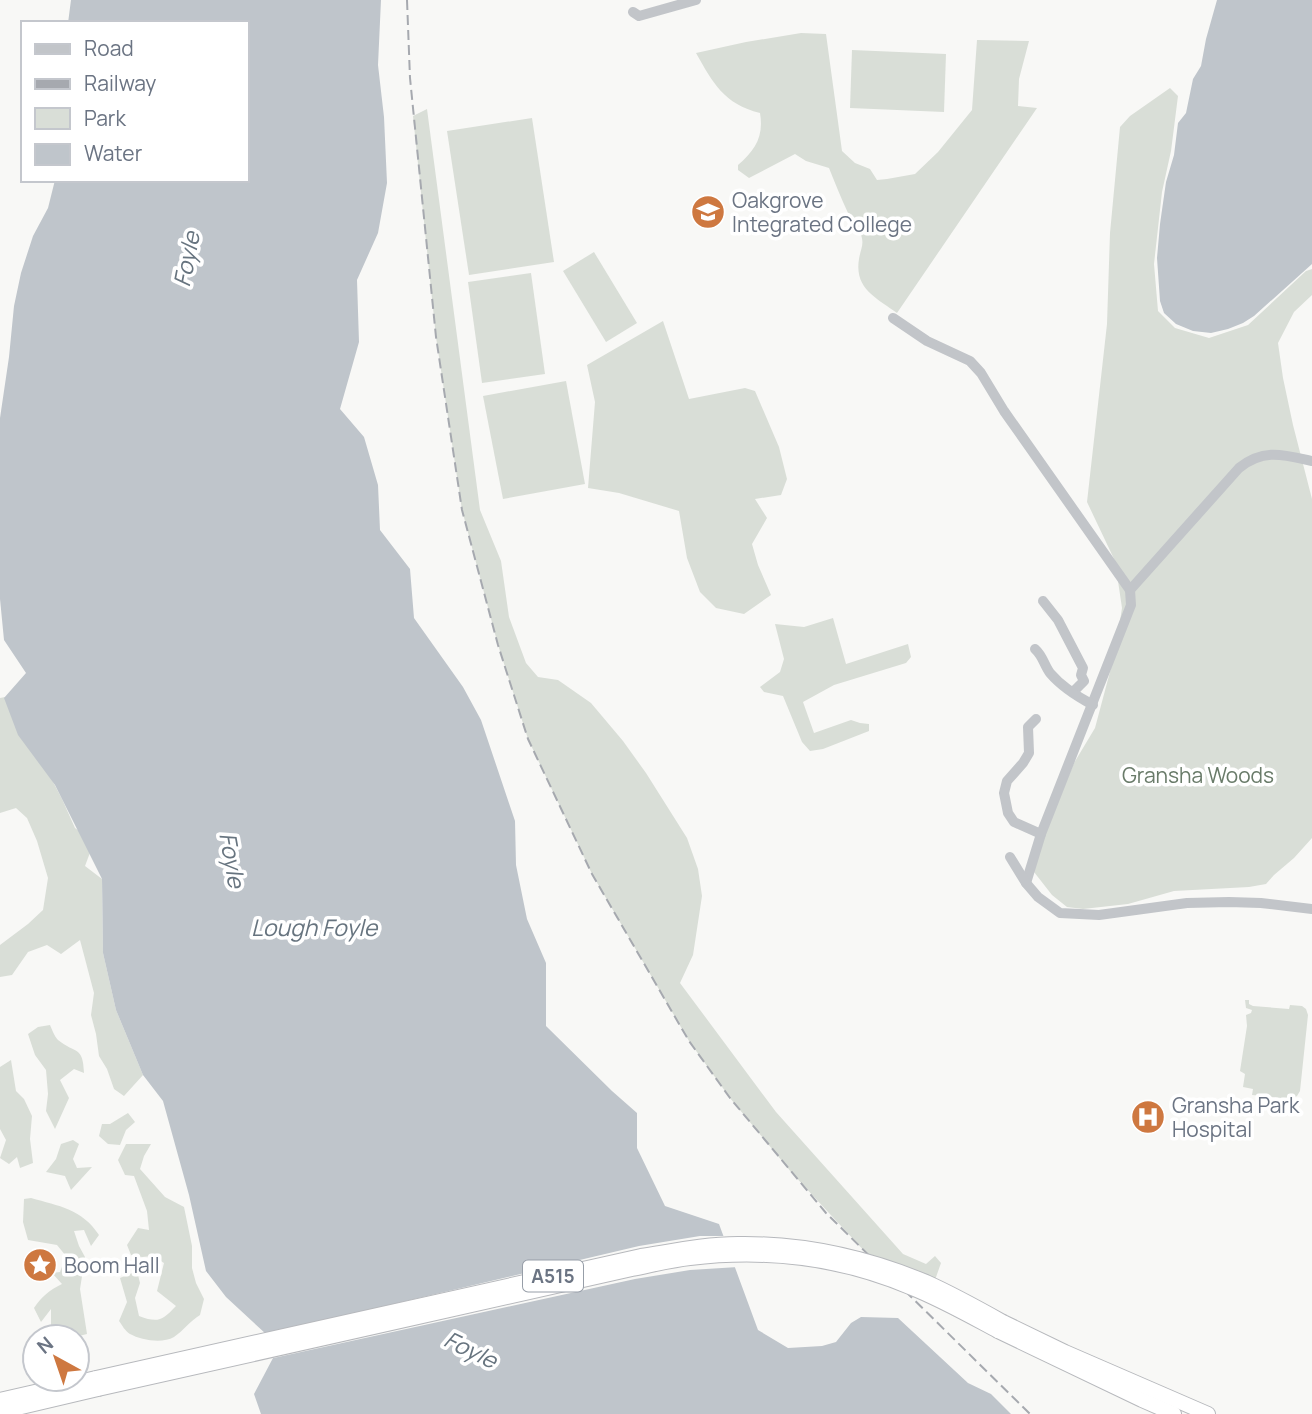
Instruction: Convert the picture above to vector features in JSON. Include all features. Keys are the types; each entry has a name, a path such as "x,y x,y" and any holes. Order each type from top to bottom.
{"highway":[{"name":"A515","path":"0,1412 97,1384 641,1256 701,1246 737,1244 813,1248 860,1259 929,1283 1001,1326 1174,1414"},
{"name":"A515","path":"1001,1326 1208,1414"},
{"name":"A515","path":"0,1400 97,1384"}],"street":[{"path":"636,17 696,0"},
{"path":"893,318 927,341 970,361 981,373 1004,411 1130,590 1131,605 1041,834 1026,883"},
{"path":"1130,590 1246,463 1272,454 1312,461"},
{"path":"1043,601 1058,620 1083,667 1081,675 1084,681 1073,692"},
{"path":"1035,649 1040,653 1049,672 1093,705"},
{"path":"1036,719 1028,727 1029,753 1007,781 1004,793 1008,813 1014,822 1041,834"},
{"path":"1010,857 1038,897 1060,913 1100,915 1187,903 1226,902 1312,909"}],"green space":[{"path":"801,33 826,34 842,151 855,163 870,169 877,180 915,174 938,152 972,110 977,40 1029,41 1019,79 1018,106 1037,108 897,313 869,292 860,278 858,269 861,236 829,168 806,161 795,154 749,178 738,170 738,165 757,142 761,129 760,113 728,98 714,83 696,53"},
{"path":"852,50 946,54 944,112 850,108"},
{"name":"Gransha Woods","path":"1170,88 1178,96 1171,151 1162,192 1154,264 1158,311 1175,328 1209,338 1248,325 1306,271 1312,269 1312,295 1294,312 1278,343 1293,425 1312,499 1312,838 1266,884 1174,891 1128,904 1083,909 1067,907 1052,895 1034,872 1045,832 1074,763 1095,728 1115,653 1122,608 1115,561 1087,502 1107,324 1110,233 1120,127 1130,116"},
{"path":"427,109 480,510 501,561 509,617 526,663 538,677 558,680 591,703 646,773 687,838 698,869 702,896 693,955 680,983 776,1112 903,1254 926,1264 935,1256 941,1263 935,1280 867,1254 791,1172 730,1098 689,1041 592,874 528,739 498,645 462,510 436,337 413,116"},
{"path":"532,118 554,262 469,275 447,131"},
{"path":"594,252 637,323 606,342 563,271"},
{"path":"531,273 545,374 482,383 468,282"},
{"path":"663,321 689,399 745,388 755,391 779,447 787,479 781,495 755,499 767,518 752,544 771,595 744,614 716,608 700,592 687,558 679,511 619,493 588,488 595,402 587,365"},
{"path":"566,381 585,484 503,499 483,396"},
{"path":"833,618 846,664 908,644 911,657 906,663 834,685 803,702 814,733 851,720 869,724 869,731 823,749 810,751 802,742 783,696 764,692 760,687 780,672 784,659 775,624 804,627"},
{"path":"5,697 40,757 75,828 94,842 85,866 102,879 103,953 116,1010 143,1075 124,1096 114,1089 99,1056 91,1015 94,993 80,940 61,954 47,945 28,952 12,975 0,977 0,945 43,910 48,878 27,818 16,808 0,813 0,698"},
{"path":"1245,1000 1249,1000 1249,1004 1253,1006 1289,1009 1290,1005 1306,1009 1308,1015 1300,1091 1292,1099 1252,1095 1253,1089 1243,1087 1245,1074 1240,1071 1247,1026 1246,1015 1252,1010 1246,1008"},
{"path":"50,1025 58,1040 80,1054 84,1073 74,1069 60,1080 69,1098 55,1129 46,1111 46,1070 35,1055 28,1034 38,1027"},
{"path":"11,1060 16,1091 24,1099 32,1116 30,1139 33,1163 20,1168 17,1157 9,1164 0,1158 6,1140 0,1129 0,1067"},
{"path":"128,1113 135,1122 126,1130 120,1145 108,1144 99,1136 102,1124 110,1124"},
{"path":"73,1140 79,1144 73,1159 77,1168 92,1167 71,1190 65,1176 46,1172 56,1159 61,1144"},
{"path":"126,1144 151,1144 140,1169 165,1197 184,1207 192,1246 192,1268 204,1299 200,1315 169,1339 152,1340 135,1336 119,1321 127,1302 120,1278 137,1271 140,1283 135,1298 139,1316 151,1320 159,1319 176,1306 157,1291 164,1263 153,1256 131,1255 127,1245 138,1228 149,1230 147,1211 134,1176 125,1175 118,1160"},
{"path":"31,1198 60,1206 77,1214 99,1235 91,1246 84,1230 74,1231 85,1257 80,1289 85,1323 51,1323 51,1309 41,1322 34,1308 47,1294 62,1284 52,1273 60,1272 66,1256 57,1245 28,1240 23,1222 24,1199"}],"water":[{"name":"Lough Foyle","path":"71,0 381,0 378,65 387,183 378,233 357,280 359,342 340,409 364,437 378,485 380,530 410,569 414,618 463,687 481,720 515,821 516,865 527,919 546,963 546,1026 637,1113 637,1148 665,1206 719,1224 758,1330 788,1348 822,1346 836,1342 851,1323 861,1317 898,1318 968,1383 991,1394 1011,1414 261,1414 254,1394 273,1358 266,1334 226,1297 206,1271 189,1195 163,1101 143,1075 116,1010 103,953 102,879 55,785 18,735 4,698 26,673 4,640 0,599 0,418 14,306 33,236 48,208 54,182 248,182 248,21 68,21"},
{"path":"1217,0 1312,0 1312,264 1254,316 1228,329 1211,333 1193,331 1176,324 1164,313 1160,301 1157,258 1166,182 1174,155 1178,123 1186,113 1193,79 1201,66"}],"pier":[{"path":"700,1236 727,1236 738,1267 690,1270 635,1279 269,1359 262,1335 639,1246"}],"railway":[{"path":"407,0 410,78 436,337 462,510 498,645 528,739 592,874 689,1041 730,1098 826,1213 1030,1414"}],"place":[{"name":"Oakgrove Integrated College","path":"708,212"},
{"name":"Gransha Park Hospital","path":"1148,1117"},
{"name":"Boom Hall","path":"40,1265"}],"water label":[{"name":"Foyle","path":"186,259"},
{"name":"Foyle","path":"233,860"},
{"name":"Foyle","path":"471,1349"}]}
